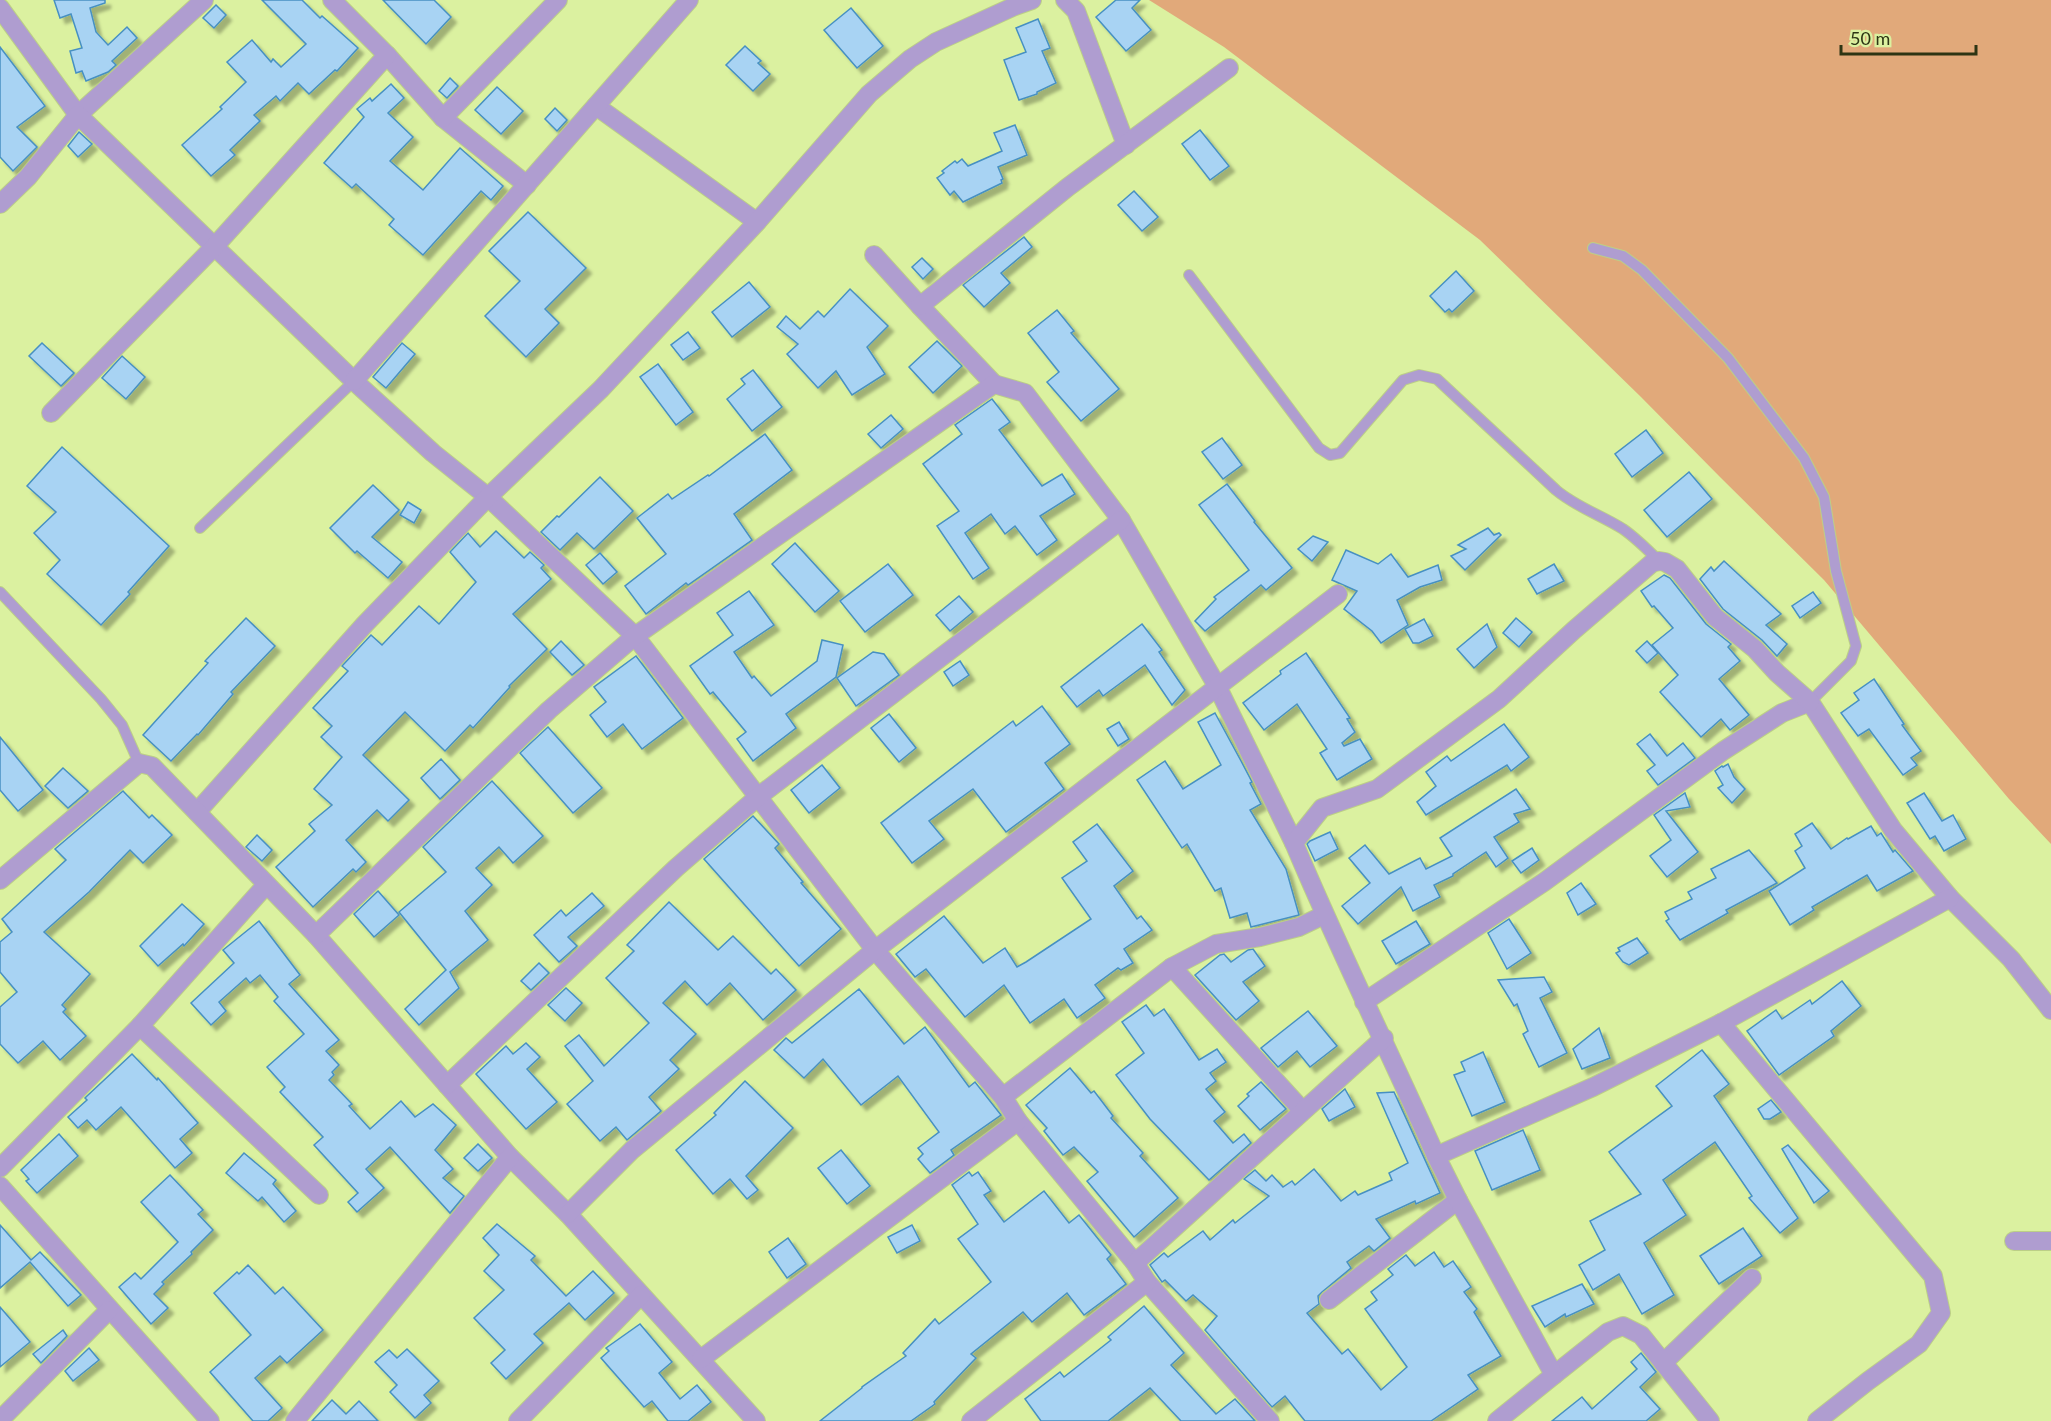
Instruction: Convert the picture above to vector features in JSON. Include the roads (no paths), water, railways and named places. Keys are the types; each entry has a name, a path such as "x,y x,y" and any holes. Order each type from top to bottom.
{"street":[{"path":"0,204 28,177 78,115 204,0"},
{"path":"332,0 387,55 443,118 527,185"},
{"path":"443,118 558,0"},
{"path":"354,381 689,0"},
{"path":"197,812 365,624 488,498 601,389 757,222 869,94 910,59 936,42 1032,0"},
{"path":"1065,0 1076,11 1126,145"},
{"path":"0,8 78,115 354,381 432,453 488,498 635,636 875,950 1003,1097 1018,1121 1135,1263 1147,1282 1270,1421"},
{"path":"51,413 215,246 387,55"},
{"path":"920,306 1068,188 1229,69"},
{"path":"597,106 757,222"},
{"path":"874,255 994,384 1025,393 1121,520 1217,686 1294,843 1324,915 1364,1002 1384,1038 1436,1156 1554,1375"},
{"path":"316,935 549,710 635,636 994,384"},
{"path":"447,1084 676,868 759,796 1121,520"},
{"path":"1294,843 1322,808 1377,789 1499,699 1652,563 1665,562 1677,569 1715,617 1755,649 1777,674 1809,702 1893,830 1950,898 2011,959 2051,1010"},
{"path":"568,1214 632,1150 875,950 1338,594"},
{"path":"1364,1002 1544,882 1723,751 1782,713 1809,702"},
{"path":"0,880 139,763 152,766 316,935 510,1157 568,1214 756,1421"},
{"path":"0,1167 140,1026 266,885"},
{"path":"1436,1156 1593,1087 1721,1023 1950,898"},
{"path":"1003,1097 1172,968 1216,944 1260,937 1299,927 1324,915"},
{"path":"1172,968 1302,1110"},
{"path":"1721,1023 1933,1276 1941,1313 1919,1344 1817,1421"},
{"path":"140,1026 320,1195"},
{"path":"1135,1263 1384,1038"},
{"path":"701,1359 1018,1121"},
{"path":"295,1421 510,1157"},
{"path":"0,1186 210,1421"},
{"path":"1329,1300 1458,1200"},
{"path":"2014,1241 2051,1241"},
{"path":"1663,1363 1752,1278"},
{"path":"971,1421 1147,1282"},
{"path":"518,1421 641,1295"},
{"path":"0,1420 109,1310"},
{"path":"1497,1421 1608,1332 1623,1326 1641,1335 1710,1421"}],"lane":[{"path":"1593,248 1623,256 1642,270 1728,358 1804,458 1824,497 1836,571 1856,646 1851,661 1809,702"},
{"path":"1189,275 1319,448 1330,455 1340,453 1403,380 1419,375 1437,379 1569,501 1622,528 1659,561"},
{"path":"200,528 354,381"},
{"path":"0,592 101,699 122,725 139,763"}]}
